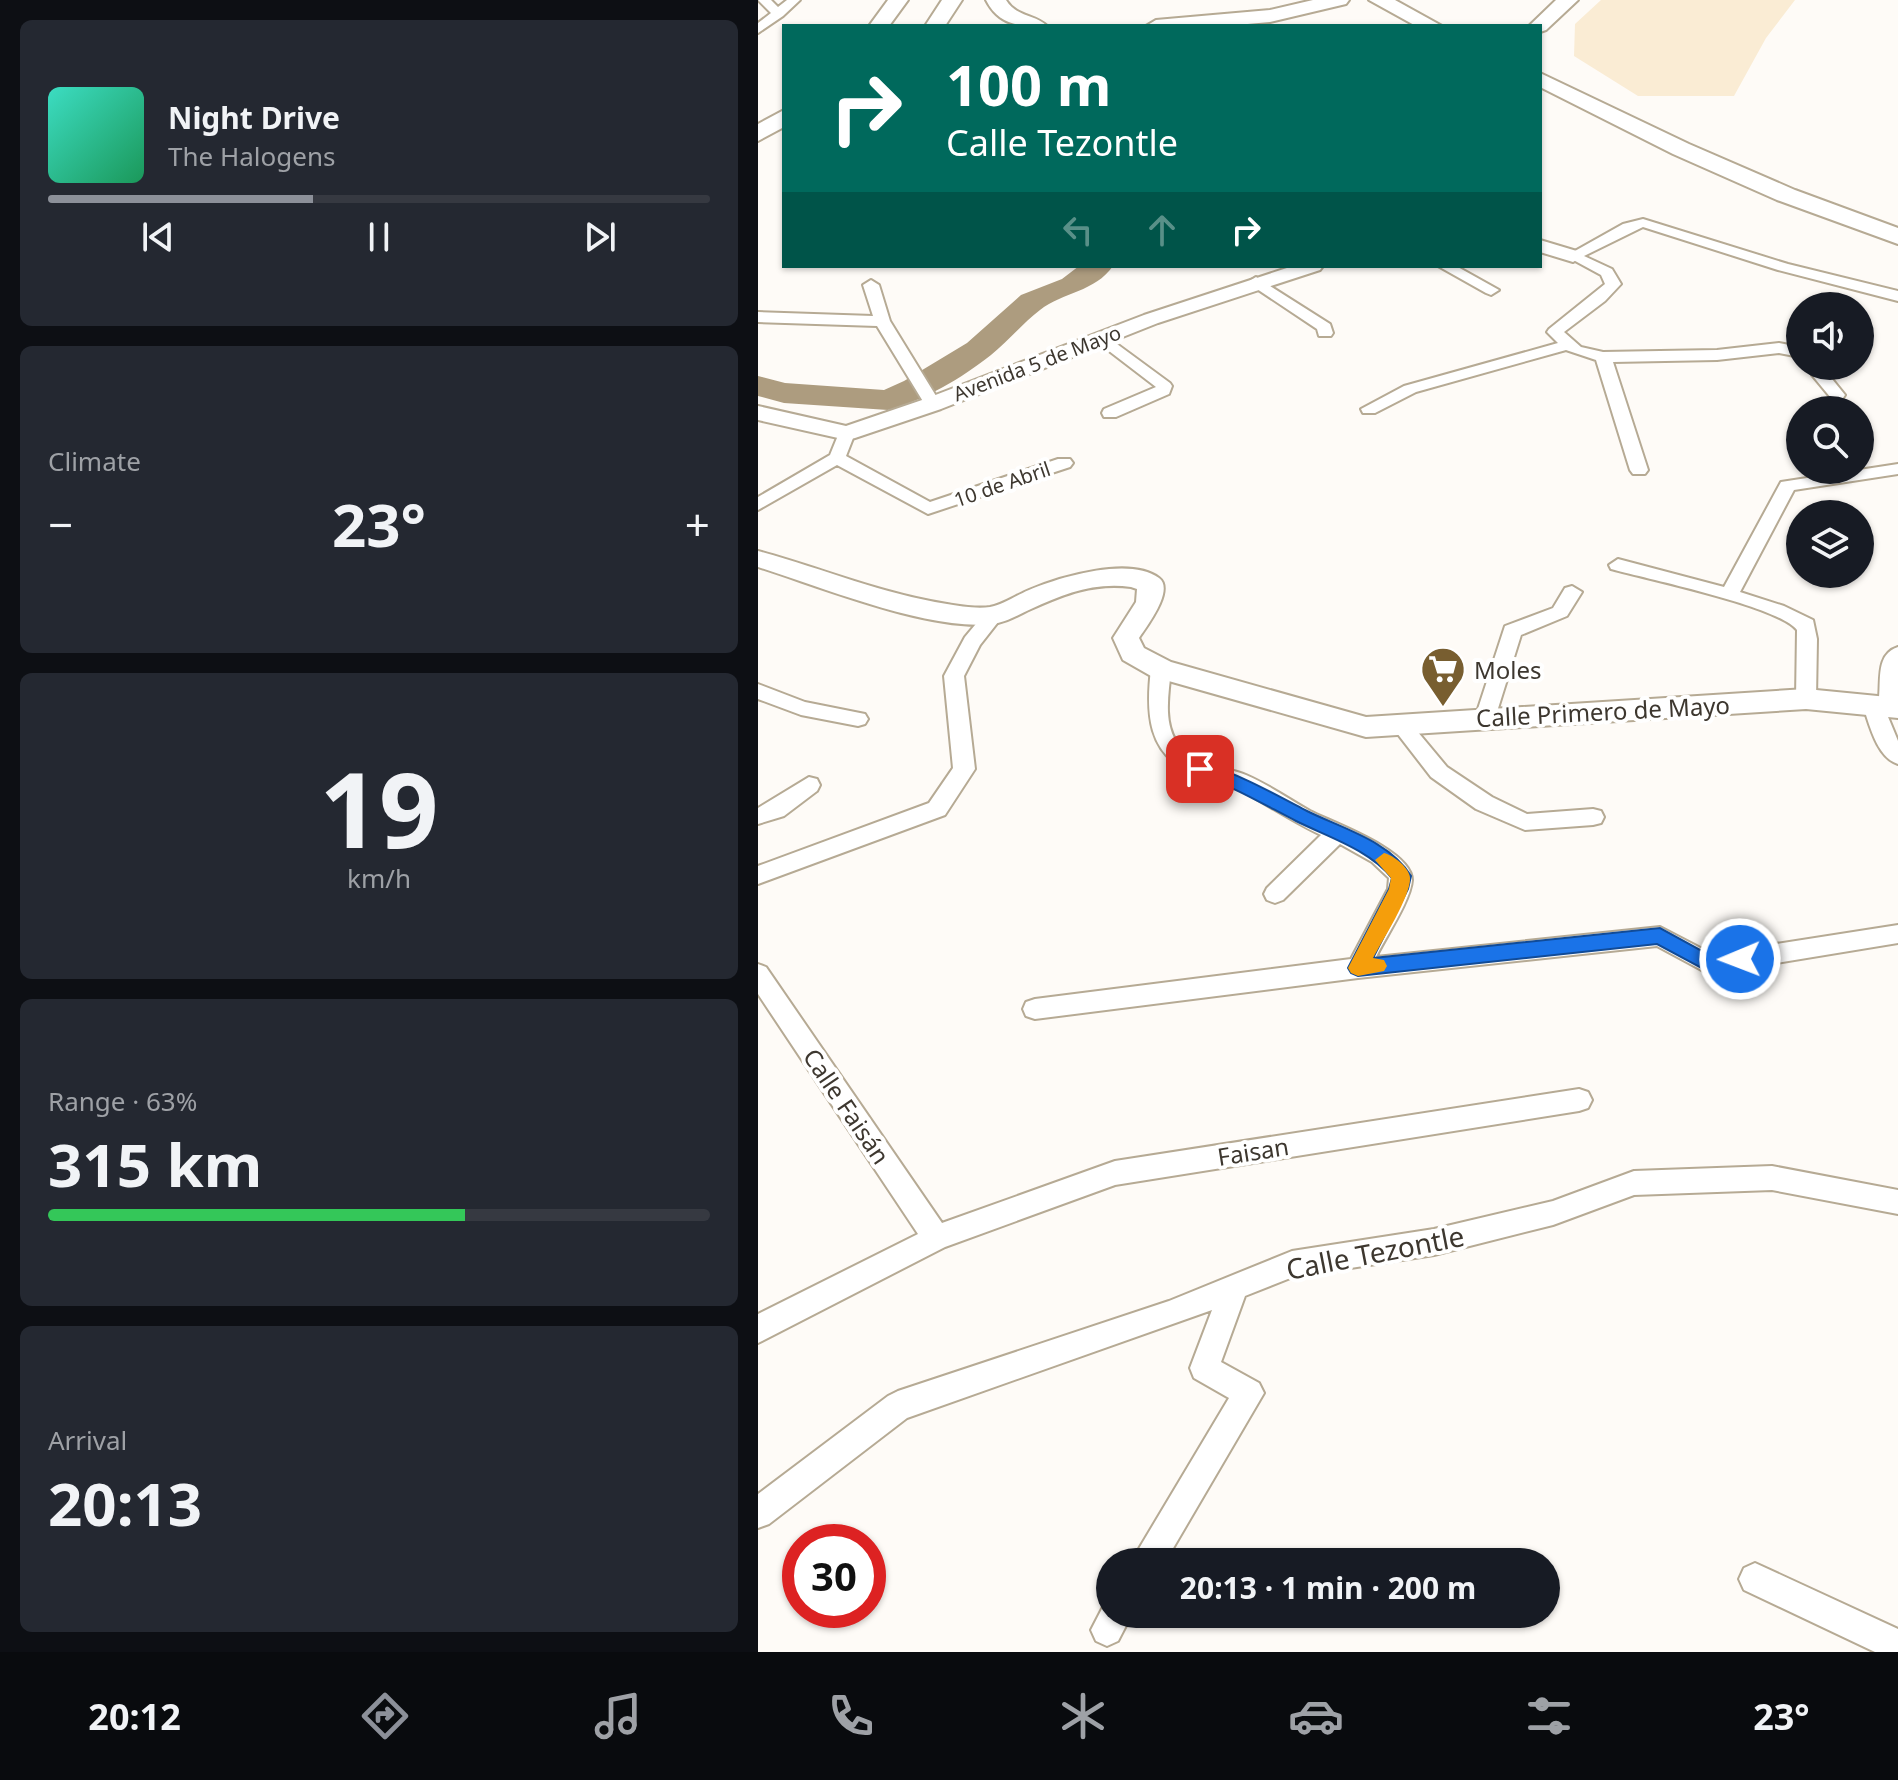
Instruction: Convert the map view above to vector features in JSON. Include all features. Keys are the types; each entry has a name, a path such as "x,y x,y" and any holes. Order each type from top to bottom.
{"highway":[{"path":"880,24 898,0"},
{"path":"936,24 952,0"},
{"path":"996,0 999,8 1014,20 1029,24"},
{"path":"1179,24 1270,16 1339,0"},
{"path":"1350,0 1398,24"},
{"path":"1379,0 1428,24"},
{"path":"1541,24 1568,0"},
{"path":"1542,80 1694,155 1786,195 1898,237"},
{"path":"1542,95 1773,204 1898,251"},
{"path":"758,134 782,118"},
{"path":"758,147 782,134"}],"street":[{"path":"764,0 779,14"},
{"path":"760,27 794,0"},
{"path":"1573,256 1628,227 1643,223 1783,267 1898,296"},
{"path":"1542,247 1573,256 1607,272 1613,284 1602,299 1562,322 1555,332 1576,351 1603,357 1717,355 1786,349"},
{"name":"Avenida 5 de Mayo","path":"847,433 1256,282 1306,268"},
{"path":"1449,268 1491,290"},
{"path":"1256,282 1324,327 1325,333"},
{"path":"871,285 882,321 933,403"},
{"path":"758,317 882,321"},
{"path":"1102,338 1164,386 1163,391 1110,413"},
{"path":"1369,409 1410,389 1568,345"},
{"path":"1603,357 1639,470"},
{"path":"1824,380 1837,395"},
{"path":"758,413 847,433 837,458 758,505"},
{"name":"10 de Abril","path":"837,458 928,509 1064,463"},
{"path":"1729,595 1787,486 1898,469"},
{"path":"758,559 917,606 992,617"},
{"path":"1618,565 1729,595 1800,620 1805,624 1806,699"},
{"name":"Calle Primero de Mayo","path":"758,875 937,809 964,769 954,676 972,642 992,617 1041,594 1088,578 1115,575 1135,577 1150,584 1149,602 1126,638 1133,654 1161,669 1366,727 1806,699 1886,706"},
{"path":"1485,718 1512,631 1560,612 1572,592"},
{"path":"1898,654 1892,659 1886,706 1887,741 1898,756"},
{"path":"1161,669 1156,711 1170,748 1200,769 1237,780 1305,817 1339,831 1391,864 1401,876 1399,889 1358,968"},
{"path":"758,691 801,708 858,719"},
{"path":"1400,724 1439,772 1484,803 1525,822 1593,817"},
{"path":"758,816 776,810 809,785"},
{"path":"1275,894 1339,831"},
{"path":"1035,1009 1358,968 1660,936 1709,964 1898,934"},
{"name":"Calle Faisán","path":"758,974 936,1238"},
{"name":"Faisan","path":"758,1329 936,1238 1115,1173 1579,1100"},
{"name":"Calle Tezontle","path":"758,1513 898,1406 1016,1368 1292,1264 1434,1242 1553,1213 1634,1183 1772,1178 1898,1202"},
{"path":"1155,1548 1249,1393 1204,1368 1235,1287"},
{"path":"1755,1579 1898,1646"}],"shaded area":[{"path":"1601,0 1795,0 1766,38 1734,96 1638,96 1574,56 1575,24"}],"waterway":[{"path":"758,386 784,393 888,400 916,388 978,350 1032,301 1073,285 1095,268"}],"slow traffic":[{"path":"1377,966 1358,968 1399,889 1401,876 1384,860"}],"place":[{"name":"Moles","path":"1443,708"}],"route":[{"path":"1200,769 1237,780 1305,817 1339,831 1391,864 1401,876 1399,889 1358,968 1660,936 1709,964 1740,959"}]}
